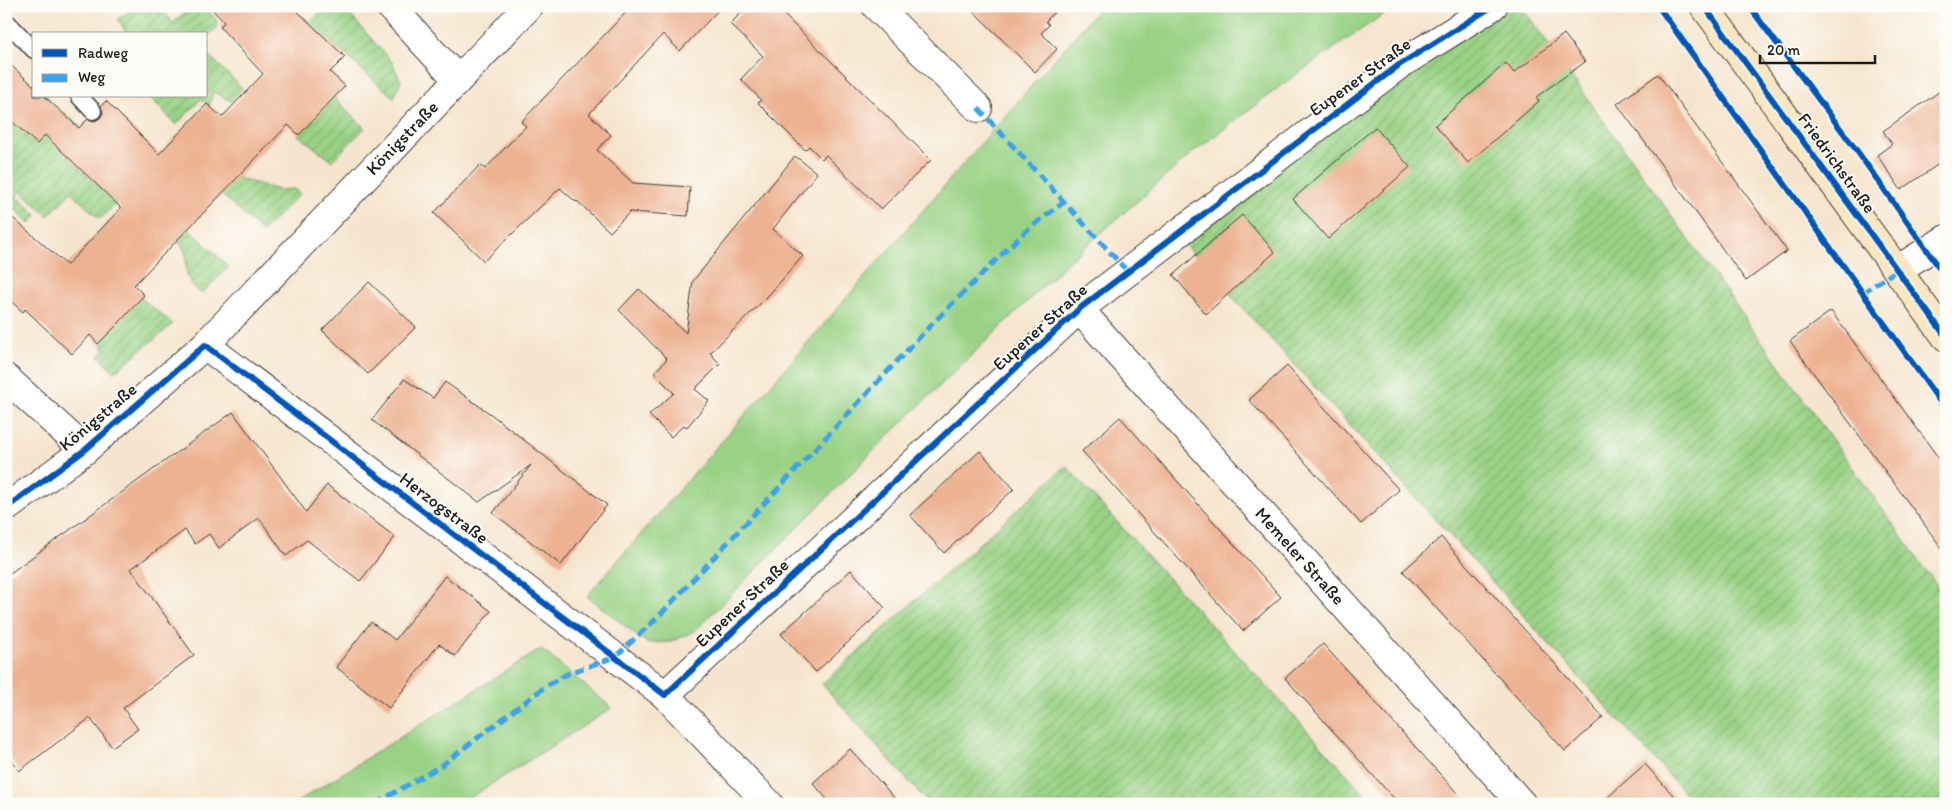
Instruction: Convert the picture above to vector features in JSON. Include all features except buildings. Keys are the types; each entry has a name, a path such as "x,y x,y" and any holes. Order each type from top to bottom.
{"street":[{"path":"390,6 458,80"},
{"name":"Königstraße","path":"6,508 85,450 204,344 529,6"},
{"path":"876,6 978,108"},
{"name":"Eupener Straße","path":"665,696 1079,309 1399,65 1493,6"},
{"name":"Friedrichstraße","path":"1704,6 1946,337"},
{"path":"1897,270 1946,239"},
{"name":"Memeler Straße","path":"1079,309 1522,804"},
{"name":"Herzogstraße","path":"204,344 665,696 769,804"},
{"path":"6,378 85,450"}],"lane":[{"path":"6,21 32,48"},
{"path":"81,98 93,111"}],"green space":[{"path":"139,6 160,6 173,23 192,6 204,6 218,22 216,25 218,27 208,35 208,32 126,32 118,19"},
{"path":"326,6 342,6 392,62 401,81 394,98 309,23"},
{"path":"1101,6 1395,6 1287,81 1191,154 1069,261 886,438 696,630 671,642 647,643 587,596"},
{"path":"1496,6 1521,6 1946,598 1946,804 1695,804 1176,235"},
{"path":"208,54 242,88 231,101 213,92 209,106 201,99 176,125 151,98 208,98"},
{"path":"32,96 32,98 48,98 23,129 37,142 64,112 89,135 68,157 87,176 139,181 100,219 71,192 48,216 21,191 17,196 37,215 30,223 6,202 6,102"},
{"path":"334,97 365,128 332,161 298,135"},
{"path":"235,177 278,190 294,189 300,194 262,232 220,193"},
{"path":"187,227 229,267 201,294 188,278 184,249 176,238"},
{"path":"141,298 173,324 114,372 99,356 104,351 101,340"},
{"path":"1066,466 1374,804 929,804 822,684"},
{"path":"541,649 612,708 460,804 294,804"}],"marked path":[{"path":"978,108 1128,272"},
{"path":"375,804 442,765 546,686 569,673 615,657 659,616 930,326 1021,235 1064,202"},
{"path":"1862,293 1897,270"}],"cycle path":[{"path":"6,508 85,450 205,345 665,695 1079,309 1399,65 1493,6"},
{"path":"1658,6 1946,410"},
{"path":"1704,6 1946,337"},
{"path":"1749,6 1857,151 1946,277"}]}
